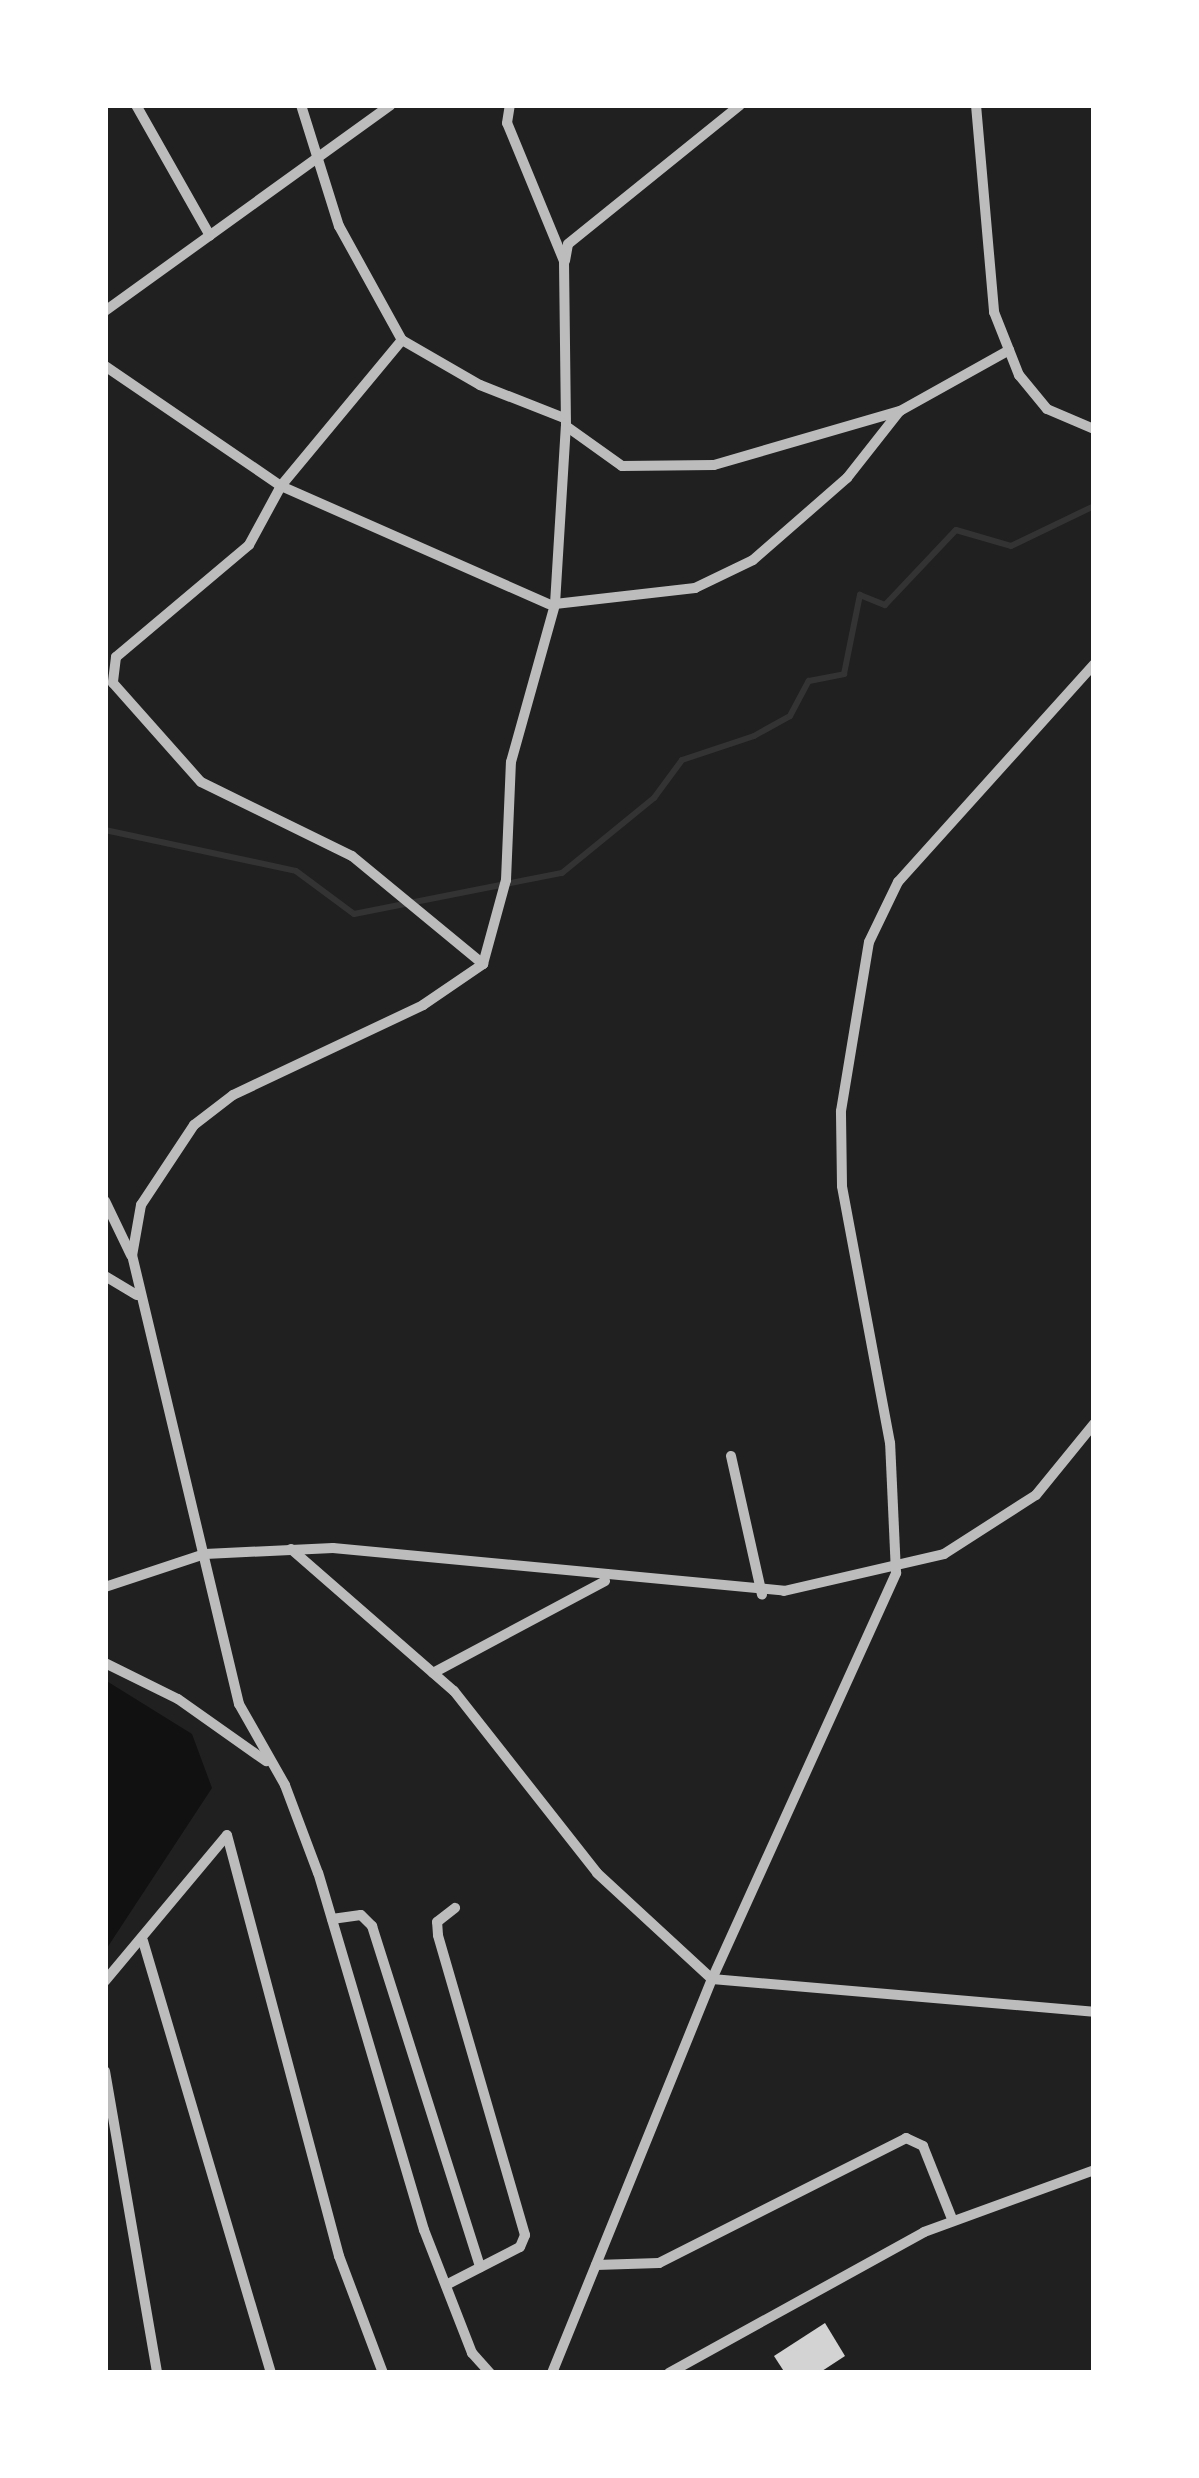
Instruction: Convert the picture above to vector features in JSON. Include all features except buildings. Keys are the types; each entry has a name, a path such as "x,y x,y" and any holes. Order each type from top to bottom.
{"street":[{"path":"136,105 210,236"},
{"path":"301,105 340,226 402,340 565,422 622,466 664,470 900,411 1010,350"},
{"path":"105,311 391,105"},
{"path":"510,105 507,122 564,261"},
{"path":"132,1256 148,1190 194,1125 233,1095 422,1005 484,964 506,880 511,762 552,604 565,422 564,261 568,244 740,105"},
{"path":"976,105 994,312 1010,350 1047,409 1094,429"},
{"path":"402,340 281,486 250,545 116,656 113,682 201,782 352,856 484,964"},
{"path":"105,366 281,486 552,604 695,588 753,560 848,478 900,411"},
{"path":"552,2373 712,1980 896,1572 890,1443 842,1186 841,1111 869,942 898,882 1094,664"},
{"path":"105,1201 132,1256 137,1295 205,1554 239,1704 269,1763 332,1920 446,2286 490,2373"},
{"path":"105,1276 137,1295"},
{"path":"105,1587 205,1554 386,1549 762,1595 896,1572 994,1526 1064,1466 1094,1424"},
{"path":"731,1456 762,1595"},
{"path":"290,1549 434,1673 597,1873 712,1980 1094,2012"},
{"path":"434,1673 574,1591 611,1579"},
{"path":"105,1663 178,1699 269,1763"},
{"path":"105,1981 143,1941 227,1835 339,2256 383,2373"},
{"path":"446,2286 520,2247 525,2235 438,1935 437,1922 454,1908"},
{"path":"332,1920 362,1915 372,1926 480,2267"},
{"path":"143,1941 271,2373"},
{"path":"105,2071 157,2373"},
{"path":"596,2264 659,2264 906,2138 923,2146 952,2219"},
{"path":"669,2373 952,2219 1094,2170"}],"shaded area":[{"path":"105,105 1094,105 1094,2373 105,2373 105,1951 212,1788 192,1734 105,1680"}],"waterway":[{"path":"105,830 296,871 354,914 562,873 654,798 682,760 754,736 790,716 809,681 844,674 860,595 885,605 956,530 1011,546 1094,506"}]}
